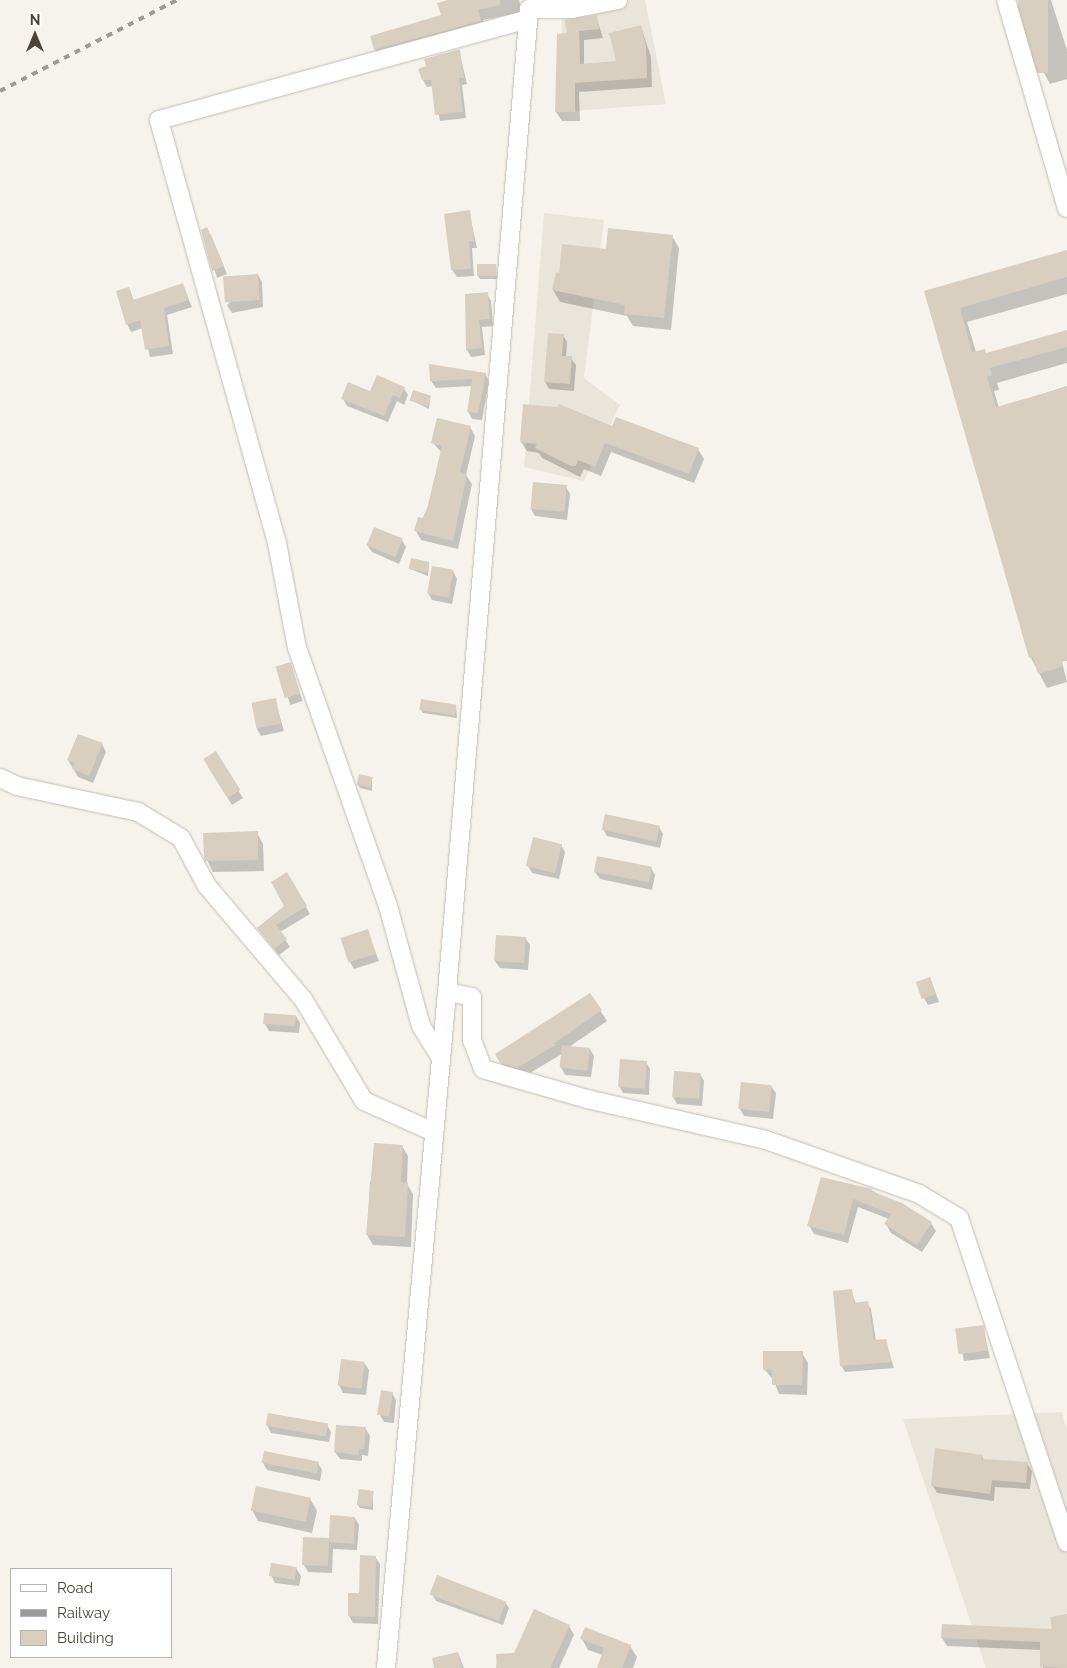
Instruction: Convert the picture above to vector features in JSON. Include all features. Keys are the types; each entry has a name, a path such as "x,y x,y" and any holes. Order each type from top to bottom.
{"street":[{"path":"441,1058 421,1026 388,906 297,648 277,543 158,120 528,14 572,9 618,0"},
{"path":"1006,0 1067,208"},
{"path":"386,1668 447,992 528,14"},
{"path":"0,778 17,786 138,812 181,838 207,886 304,1000 364,1101 434,1132"},
{"path":"447,992 472,998 472,1040 483,1069 587,1099 766,1140 919,1194 959,1218 1067,1542"}],"shaded area":[{"path":"563,0 645,0 666,104 558,112"},
{"path":"544,213 604,220 584,378 620,405 584,481 524,467"},
{"path":"1062,1412 1067,1431 1067,1668 986,1668 903,1419"}],"building":[{"path":"448,0 500,0 500,5 478,10 481,21 374,50 370,36 441,15 437,3"},
{"path":"1018,0 1048,0 1048,73 1018,73"},
{"path":"597,15 599,29 579,31 580,64 616,61 609,33 641,25 646,47 647,78 575,83 575,112 555,112 557,34 567,33 565,20"},
{"path":"460,49 464,78 459,78 463,112 435,115 431,80 422,80 418,69 426,66 424,59"},
{"path":"470,210 474,241 469,241 471,269 451,270 444,214"},
{"path":"207,227 224,266 212,271 201,230"},
{"path":"608,228 673,235 664,318 624,314 625,305 552,290 556,272 559,273 562,244 606,249"},
{"path":"1067,250 1067,277 960,308 972,352 985,349 986,353 1067,330 1067,347 990,368 992,375 987,377 996,407 1067,387 1067,661 1061,662 1062,667 1038,674 1033,657 1029,658 924,291"},
{"path":"477,264 496,264 496,276 477,276"},
{"path":"258,274 260,300 225,302 223,276"},
{"path":"183,283 189,300 164,308 169,346 145,350 140,320 126,325 116,291 129,287 133,300"},
{"path":"488,292 490,319 479,320 482,348 466,350 465,294"},
{"path":"548,333 564,334 562,356 572,356 570,384 544,382"},
{"path":"429,364 486,373 478,413 467,412 472,379 430,381"},
{"path":"377,375 405,387 400,398 393,395 384,416 341,399 348,382 370,391"},
{"path":"413,390 431,396 428,406 410,400"},
{"path":"523,404 557,407 559,404 612,426 616,417 699,448 689,474 605,443 595,467 578,460 576,466 571,466 535,448 537,444 520,442"},
{"path":"437,418 471,426 460,472 467,474 453,541 414,531 418,517 423,518 428,505 442,446 431,443"},
{"path":"533,482 567,485 565,512 531,509"},
{"path":"374,527 403,539 395,557 367,546"},
{"path":"411,558 430,562 427,573 409,569"},
{"path":"432,566 454,570 449,597 427,594"},
{"path":"291,662 300,694 285,698 276,666"},
{"path":"276,698 281,724 256,728 251,703"},
{"path":"421,699 457,705 455,715 419,710"},
{"path":"78,734 103,743 89,776 72,769 75,763 67,760"},
{"path":"216,751 240,790 228,798 203,759"},
{"path":"359,774 373,777 370,788 357,785"},
{"path":"605,814 660,826 656,841 602,830"},
{"path":"258,831 258,860 205,861 203,833"},
{"path":"533,837 562,844 555,873 526,866"},
{"path":"597,856 652,867 649,882 594,872"},
{"path":"287,872 307,906 276,925 287,939 274,949 257,928 284,906 271,882"},
{"path":"368,929 376,954 348,963 340,938"},
{"path":"496,935 526,937 524,963 494,961"},
{"path":"930,977 936,994 922,999 916,982"},
{"path":"590,993 602,1010 553,1044 557,1044 517,1068 500,1063 495,1054"},
{"path":"264,1013 296,1015 295,1026 263,1024"},
{"path":"562,1045 590,1048 587,1071 560,1068"},
{"path":"620,1059 647,1061 645,1089 618,1087"},
{"path":"674,1071 701,1073 699,1099 672,1097"},
{"path":"741,1082 772,1085 769,1112 738,1109"},
{"path":"374,1143 403,1145 401,1182 408,1183 405,1237 366,1235"},
{"path":"821,1177 872,1189 871,1191 902,1203 932,1222 917,1245 884,1224 891,1214 853,1199 844,1235 807,1226"},
{"path":"852,1289 854,1303 868,1301 874,1340 886,1339 892,1362 840,1366 833,1291"},
{"path":"984,1325 987,1351 958,1354 955,1329"},
{"path":"763,1351 803,1351 802,1385 772,1385 772,1370 763,1370"},
{"path":"341,1359 365,1362 362,1389 338,1386"},
{"path":"381,1390 393,1392 389,1417 377,1415"},
{"path":"268,1413 328,1424 326,1436 266,1426"},
{"path":"336,1425 366,1427 364,1449 359,1449 358,1455 334,1452"},
{"path":"935,1448 983,1455 982,1459 1028,1462 1026,1483 992,1480 990,1494 931,1486"},
{"path":"264,1451 319,1462 317,1473 262,1463"},
{"path":"256,1486 311,1498 306,1522 251,1510"},
{"path":"359,1489 374,1491 372,1507 357,1505"},
{"path":"330,1515 355,1517 354,1544 329,1542 328,1566 302,1565 303,1537 329,1538"},
{"path":"360,1555 376,1556 375,1617 348,1616 348,1593 359,1593"},
{"path":"271,1563 297,1567 295,1580 269,1576"},
{"path":"437,1575 506,1602 499,1621 429,1595"},
{"path":"534,1609 570,1625 550,1668 497,1668 496,1654 514,1653"},
{"path":"1067,1614 1067,1668 1040,1667 1040,1642 941,1638 942,1624 1052,1629 1050,1617"},
{"path":"585,1627 631,1645 622,1668 597,1668 604,1648 580,1639"},
{"path":"458,1652 462,1668 434,1668 432,1658"}],"railway":[{"path":"0,91 177,0"}]}
